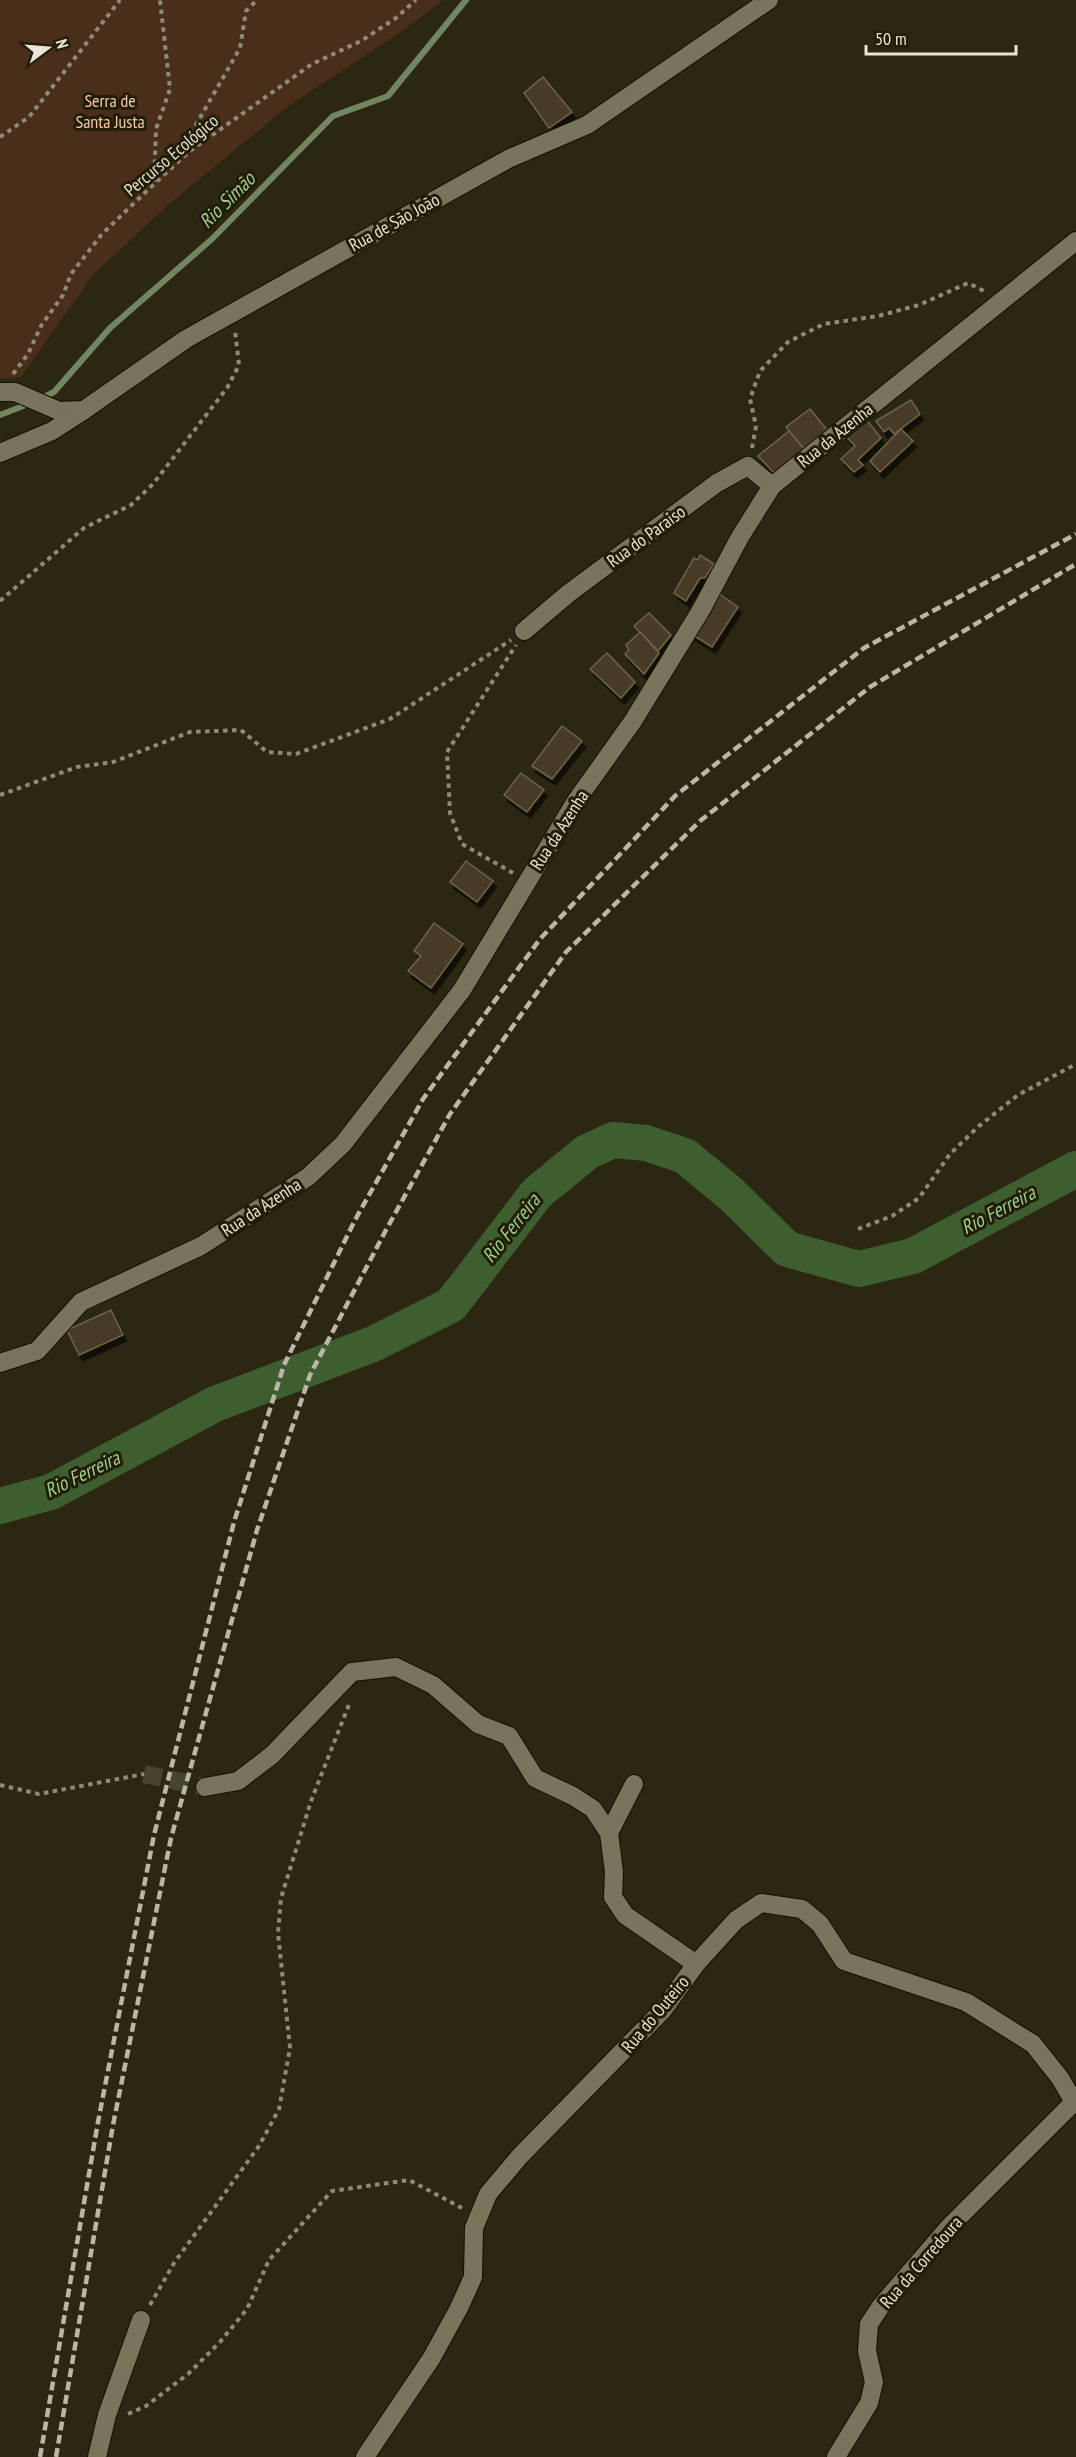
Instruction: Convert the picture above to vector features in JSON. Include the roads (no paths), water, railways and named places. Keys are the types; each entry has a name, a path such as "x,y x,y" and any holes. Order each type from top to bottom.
{"street":[{"name":"Rua de São João","path":"0,453 52,431 186,339 508,159 587,125 769,0"},
{"name":"Rua da Azenha","path":"0,1363 37,1351 81,1302 201,1246 315,1170 344,1144 462,990 576,801 639,711 701,610 740,537 772,486 1076,241"},
{"path":"7,392 59,411 84,410"},
{"name":"Rua do Paraiso","path":"524,631 569,593 717,483 748,466 772,486"},
{"path":"205,1787 238,1780 272,1755 352,1672 396,1667 433,1685 478,1724 509,1736 535,1778 573,1796 593,1809 609,1833 614,1872 613,1897 626,1914 696,1964"},
{"path":"609,1833 634,1784"},
{"name":"Rua do Outeiro","path":"365,2457 430,2359 459,2308 473,2277 474,2228 488,2194 520,2156 663,2010 696,1964 736,1920 761,1903 802,1909 820,1924 844,1961 966,2002 1033,2044 1075,2101"},
{"name":"Rua da Corredoura","path":"836,2457 869,2403 874,2382 867,2351 869,2324 881,2306 949,2227 1075,2101"},
{"path":"97,2457 107,2415 141,2320"}],"waterway":[{"name":"Rio Simão","path":"40,399 54,392 110,328 212,239 333,116 388,96 466,0"},
{"name":"Rio Simão","path":"0,415 31,403"},
{"name":"Rio Ferreira","path":"0,1506 51,1492 215,1404 373,1344 451,1305 537,1193 587,1152 613,1140 646,1143 685,1156 731,1194 787,1249 859,1269 913,1256 1076,1169"}],"tunnel":[{"path":"144,1774 205,1787"}],"railway":[{"path":"40,2457 98,2122 154,1835 234,1522 284,1365 355,1220 423,1099 540,939 675,796 864,648 1076,534"},
{"path":"56,2457 113,2125 171,1838 257,1530 310,1375 386,1230 450,1114 566,952 700,821 870,687 1076,564"}],"park label":[{"name":"Serra de Santa Justa","path":"110,110"}]}
